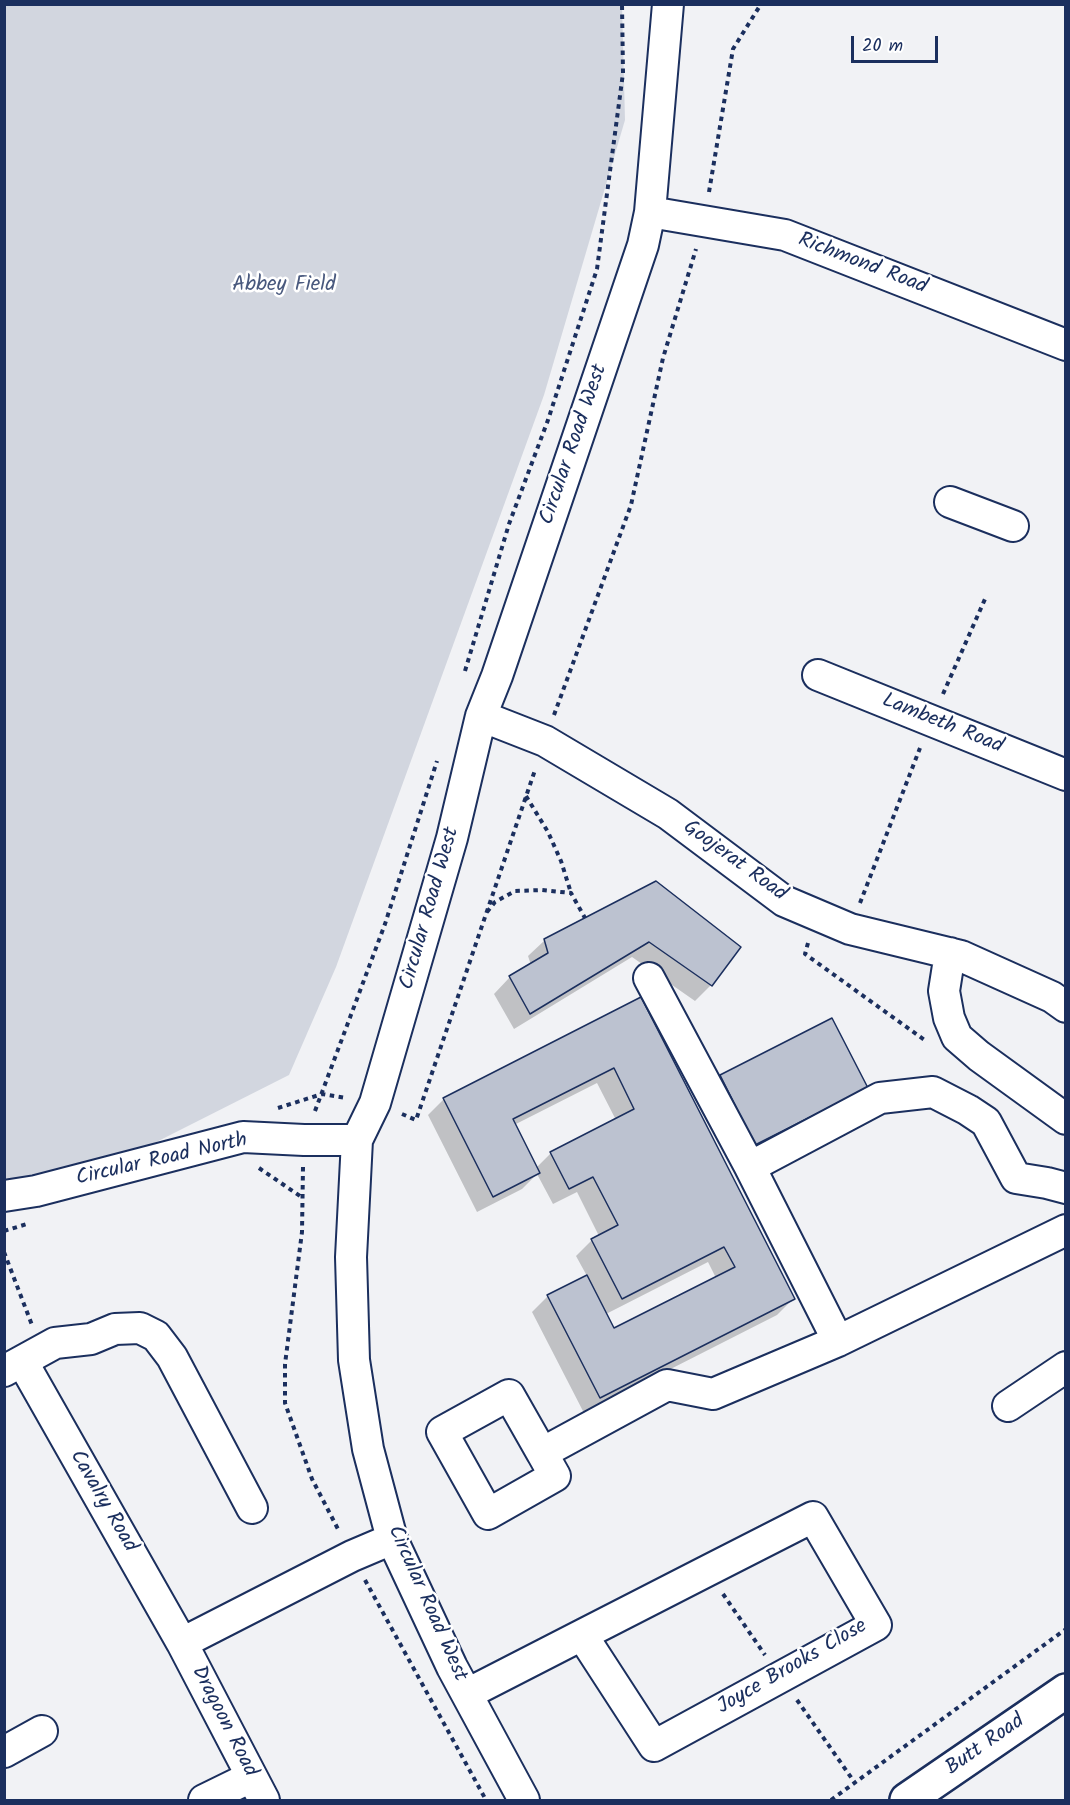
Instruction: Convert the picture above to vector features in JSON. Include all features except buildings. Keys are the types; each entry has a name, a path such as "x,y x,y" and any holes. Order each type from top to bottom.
{"main road":[{"name":"Butt Road","path":"908,1800 1065,1691"}],"street":[{"name":"Circular Road West","path":"524,1800 452,1667 392,1539 368,1449 354,1360 351,1257 357,1140 375,1103 452,838 481,716 628,292 650,213 668,4"},
{"name":"Richmond Road","path":"650,213 785,235 1065,345"},
{"path":"950,502 1013,526"},
{"name":"Lambeth Road","path":"818,675 1065,775"},
{"name":"Goojerat Road","path":"481,716 545,741 668,814 784,901 850,929 961,956 1052,997 1065,1007"},
{"path":"950,953 944,991 949,1018 957,1037 979,1056 1065,1119"},
{"path":"649,978 750,1167 837,1341"},
{"path":"750,1167 880,1098 933,1092 986,1122 1016,1178 1065,1188"},
{"name":"Circular Road North","path":"4,1196 36,1191 243,1137 357,1140"},
{"path":"542,1453 667,1385 713,1394 837,1341 1065,1230"},
{"path":"31,1356 91,1339 115,1329 140,1328 156,1336 172,1357 252,1508"},
{"name":"Cavalry Road","path":"31,1356 182,1643"},
{"path":"1008,1406 1065,1367"},
{"name":"Joyce Brooks Close","path":"467,1694 582,1635 707,1571 813,1517 876,1625 654,1746 582,1635"},
{"path":"182,1643 352,1556 392,1539"},
{"name":"Dragoon Road","path":"182,1643 257,1789"},
{"path":"4,1752 42,1731"},
{"path":"204,1800 257,1789"}],"path":[{"path":"416,1120 525,795 631,505 663,358 704,222 734,49 761,4"},
{"path":"850,929 931,721 985,599"},
{"path":"525,795 548,832 561,861 571,893 585,918"},
{"path":"485,915 495,902 515,891 542,890 571,893"},
{"path":"4,1252 31,1356"},
{"path":"707,1571 855,1783"},
{"path":"831,1800 1065,1629"}],"green space":[{"name":"Abbey Field","path":"4,5 622,5 625,120 544,395 336,967 289,1075 85,1178 4,1195"}]}
